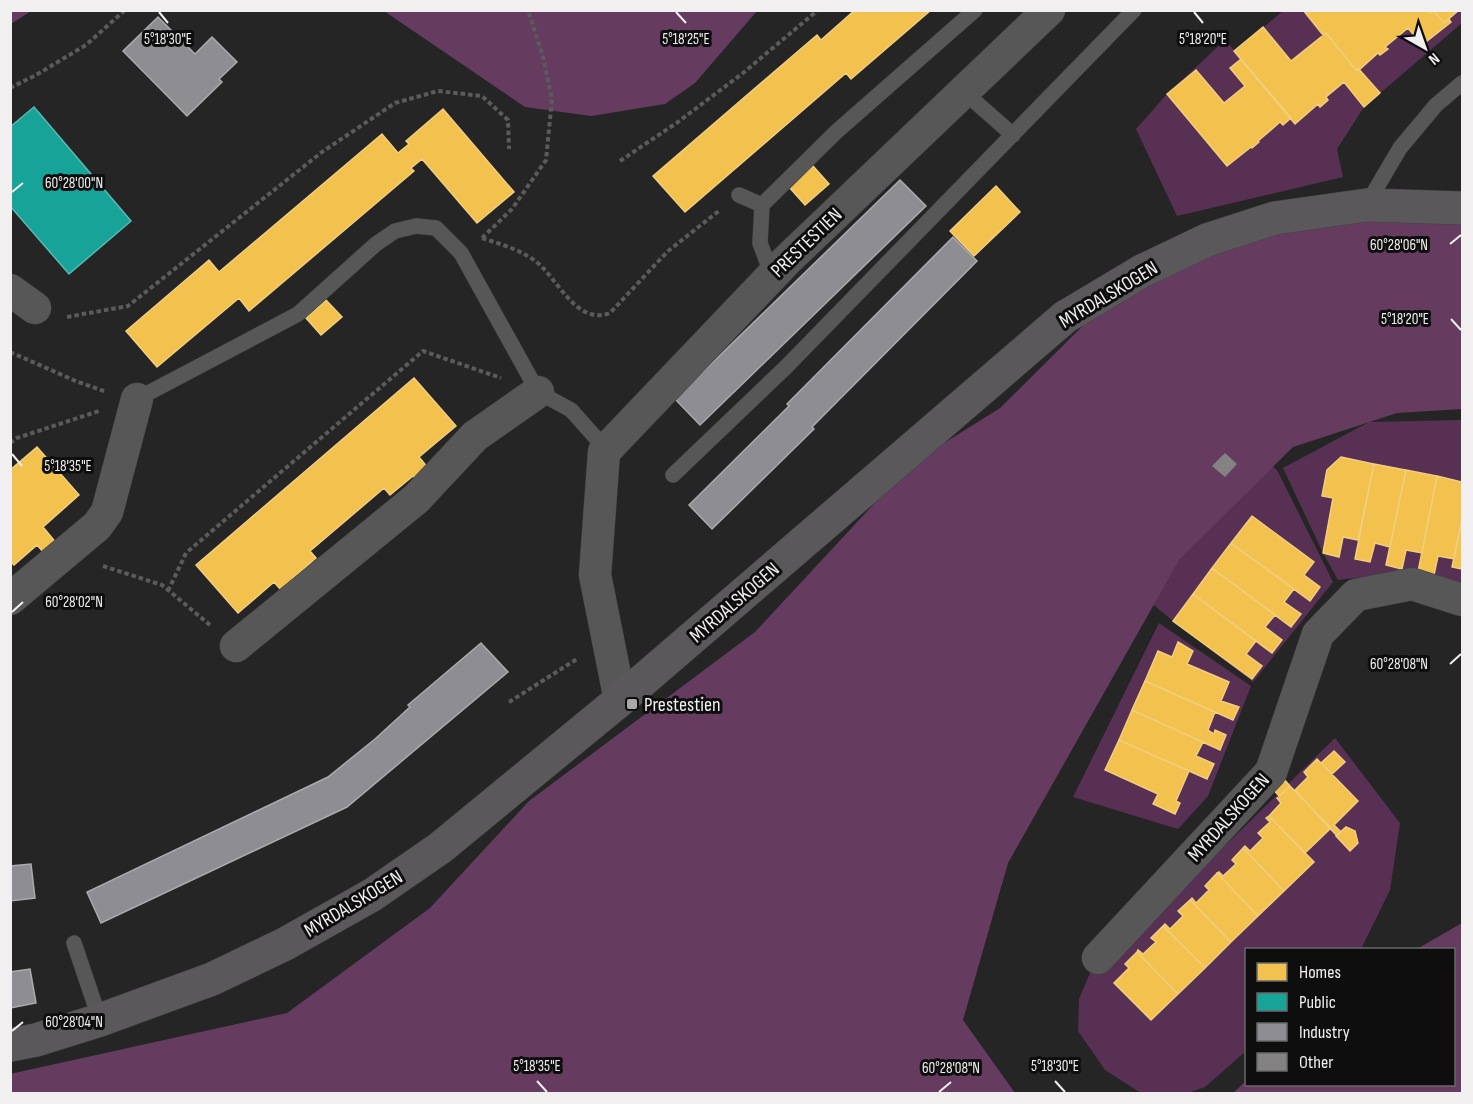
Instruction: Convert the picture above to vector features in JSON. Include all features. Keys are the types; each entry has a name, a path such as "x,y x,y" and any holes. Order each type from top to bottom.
{"main road":[{"name":"MYRDALSKOGEN","path":"10,1045 36,1040 100,1020 212,979 285,944 372,895 440,848 620,700 1065,317 1142,271 1207,240 1275,218 1367,205 1462,208"}],"street":[{"name":"PRESTESTIEN","path":"604,452 772,275 1049,10"},
{"path":"236,646 416,499 475,436 538,392"},
{"path":"10,599 97,526 107,512 137,399"},
{"path":"604,452 595,575 620,700"},
{"name":"MYRDALSKOGEN","path":"1098,958 1271,772 1318,634 1356,595 1412,584 1462,600"}],"lane":[{"path":"772,275 759,243 762,205 836,132 975,10"},
{"path":"673,475 786,367 1134,10"},
{"path":"1367,205 1400,148 1436,105 1462,83"},
{"path":"963,91 1013,135"},
{"path":"739,195 762,205"},
{"path":"137,399 298,314 376,244 395,231 416,225 436,228 461,253 538,392 571,410 596,438 604,452"},
{"path":"74,943 100,1020"}],"path":[{"path":"10,88 86,45 125,10"},
{"path":"461,253 482,238 512,209 546,160 552,99 543,57 528,10"},
{"path":"620,161 744,73 818,10"},
{"path":"23,299 69,317 128,306 322,152 395,103 438,91 482,96 508,120 509,149"},
{"path":"482,238 513,248 536,261 586,314 600,317 610,313 668,251 739,195"},
{"path":"168,591 186,553 423,351 538,392"},
{"path":"10,352 78,382 137,399"},
{"path":"10,443 17,438 137,399"},
{"path":"71,548 89,561 162,585 236,646"},
{"path":"509,702 608,639"}],"shaded area":[{"path":"11,10 31,10 31,11 11,24"},
{"path":"757,10 695,83 665,104 591,116 525,107 384,11"},
{"path":"1283,11 1462,11 1462,23 1364,107 1337,149 1343,177 1177,216 1136,129 1167,94 1225,40 1235,51"},
{"path":"1462,201 1462,409 1397,413 1293,447 1179,560 1008,863 963,1020 1015,1093 11,1094 10,1074 287,1013 430,908 529,801 755,632 911,464 1000,408 1122,287 1241,224"},
{"path":"1462,420 1462,588 1407,572 1338,580 1283,468 1369,422"},
{"path":"1235,435 1277,470 1333,582 1253,682 1119,576"},
{"path":"1159,623 1251,686 1208,796 1178,829 1073,797"},
{"path":"1335,738 1400,823 1390,890 1361,948 1245,948 1245,1052 1205,1087 1188,1093 1141,1093 1105,1070 1078,1031 1079,999 1090,973 1137,932"},
{"path":"1462,923 1462,1093 1233,1093 1245,1082 1245,1086 1455,1086 1455,948 1419,948"}],"building: Homes":[{"path":"855,10 931,10 851,79 846,73 685,212 653,176 817,35 821,40"},
{"path":"1303,10 1428,10 1430,13 1433,10 1444,23 1449,19 1451,22 1422,45 1408,28 1385,47 1388,49 1380,55 1378,53 1359,70 1356,70 1326,33 1323,35"},
{"path":"1433,10 1459,10 1444,23"},
{"path":"1263,27 1291,61 1326,33 1356,70 1358,68 1380,93 1364,107 1344,82 1326,97 1328,100 1320,107 1318,104 1295,124 1234,51"},
{"path":"1241,59 1291,118 1283,125 1280,122 1252,148 1227,166 1167,94 1196,70 1224,103 1245,86 1230,68"},
{"path":"443,109 514,192 477,223 422,159 411,168 414,171 249,311 239,298 157,367 126,331 209,260 219,272 382,134 398,153 409,144 406,141"},
{"path":"813,166 829,184 805,205 789,187"},
{"path":"996,186 1020,212 974,256 950,231"},
{"path":"326,300 342,317 321,335 306,318"},
{"path":"414,378 456,426 419,457 433,474 421,484 413,476 390,495 384,488 310,551 316,558 292,579 301,588 289,599 274,582 238,613 196,565"},
{"path":"37,447 79,495 43,527 57,544 45,554 37,545 14,565 10,561 10,470"},
{"path":"1341,457 1374,464 1358,540 1343,537 1339,557 1323,553 1333,498 1322,496 1327,470"},
{"path":"1374,464 1406,470 1390,547 1375,543 1370,562 1355,559"},
{"path":"1406,470 1437,476 1422,553 1406,550 1402,569 1386,565"},
{"path":"1437,476 1462,482 1462,519 1454,559 1438,556 1434,575 1418,572"},
{"path":"1252,516 1314,562 1304,575 1320,587 1310,601 1231,543"},
{"path":"1462,519 1462,569 1452,567"},
{"path":"1231,543 1294,589 1284,602 1301,614 1291,627 1212,568"},
{"path":"1212,568 1275,615 1265,627 1282,640 1272,653 1193,594"},
{"path":"1193,594 1256,641 1246,654 1262,666 1252,679 1173,621"},
{"path":"1178,642 1193,651 1187,664 1229,682 1221,701 1239,707 1233,720 1145,681 1158,651 1172,657"},
{"path":"1145,681 1215,712 1208,730 1214,734 1215,730 1226,735 1220,750 1132,710"},
{"path":"1132,710 1203,742 1196,756 1214,764 1207,779 1119,740"},
{"path":"1119,740 1189,771 1176,801 1180,803 1175,814 1153,804 1158,794 1105,770"},
{"path":"1334,751 1345,762 1332,774 1321,763"},
{"path":"1317,759 1358,801 1334,825 1341,832 1337,836 1295,790 1308,777 1304,772"},
{"path":"1282,777 1290,786 1279,796 1271,787"},
{"path":"1290,786 1331,828 1305,853 1269,816 1281,803 1277,798"},
{"path":"1269,816 1314,862 1284,891 1243,848 1245,846 1250,851 1263,838 1258,833 1270,822 1266,818"},
{"path":"1346,827 1355,831 1358,843 1350,851 1336,836"},
{"path":"1243,848 1284,891 1258,916 1217,873 1223,876 1236,864 1232,860"},
{"path":"1217,873 1258,916 1231,942 1190,900 1192,898 1196,903 1209,890 1205,886"},
{"path":"1190,900 1231,942 1205,968 1163,926 1165,924 1170,929 1183,916 1178,911"},
{"path":"1163,926 1205,968 1178,994 1137,952 1138,950 1143,954 1156,942 1151,938"},
{"path":"1137,952 1178,994 1151,1020 1114,983 1129,968 1125,964"}],"building: Public":[{"path":"34,107 131,221 69,274 10,206 10,127"}],"building: Industry":[{"path":"158,17 195,54 212,37 237,62 219,79 222,82 187,116 123,51"},
{"path":"900,180 926,206 700,425 675,399"},
{"path":"953,237 977,261 812,427 814,429 712,529 689,505"},
{"path":"481,643 508,672 347,807 101,923 87,892 328,777 375,739 410,707 408,705"},
{"path":"31,864 35,898 10,901 10,866"},
{"path":"30,969 36,1003 10,1008 10,972"}],"building: Other":[{"path":"1225,453 1237,464 1225,477 1212,466"}],"place":[{"name":"Prestestien","path":"632,704"}]}
